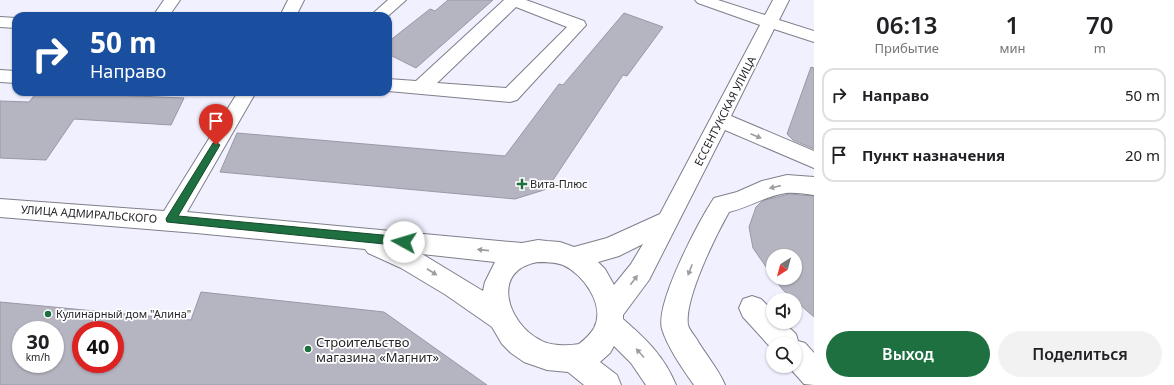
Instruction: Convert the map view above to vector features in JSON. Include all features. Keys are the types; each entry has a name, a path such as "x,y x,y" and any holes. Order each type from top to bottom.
{"street":[{"path":"164,12 172,0"},
{"path":"290,12 296,0"},
{"path":"383,12 398,0"},
{"path":"392,85 510,95 578,25 512,0 421,87"},
{"path":"703,0 814,37"},
{"name":"ЕССЕНТУКСКАЯ УЛИЦА","path":"610,318 604,290 591,272 573,258 556,252 538,250 522,254 507,264 498,278 495,297 499,317 512,335 530,350 551,358 574,359 586,355 596,348 604,339 610,318 640,272 668,222 781,0"},
{"path":"0,22 12,23"},
{"path":"0,76 12,77"},
{"path":"171,219 245,96"},
{"path":"721,120 814,160"},
{"path":"711,385 691,359 675,326 677,302 698,247 714,215 722,205 742,200 762,190 787,184 814,186"},
{"name":"УЛИЦА АДМИРАЛЬСКОГО","path":"0,208 171,219 345,235 522,254"},
{"path":"573,258 611,248 668,222"},
{"name":"УЛИЦА АДМИРАЛЬСКОГО","path":"345,235 397,254 426,268 499,317"},
{"path":"752,308 779,337"},
{"path":"610,318 642,353 662,385"},
{"path":"574,359 584,385"},
{"path":"574,359 607,385"},
{"path":"802,361 814,374"}],"building":[{"path":"448,0 493,0 416,68 392,56 392,39 430,9 435,11"},
{"path":"624,13 663,27 627,76 623,75 547,189 515,199 220,172 237,133 505,156 559,84 563,85"},
{"path":"811,67 814,68 814,149 793,140 787,134"},
{"path":"34,96 135,96 184,98 171,125 74,119 46,160 0,158 0,101 29,102"},
{"path":"789,194 814,196 814,317 802,307 802,293 786,293 779,285 802,285 802,249 766,249 766,267 753,248 749,227 756,207 765,200"},
{"name":"Строительство магазина «Магнит»","path":"201,292 384,312 487,385 0,385 0,302 191,320"}],"place":[{"name":"Вита-Плюс","path":"522,184"},
{"name":"Кулинарный дом \"Алина\"","path":"48,314"},
{"name":"Строительство магазина «Магнит»","path":"308,349"}],"route":[{"path":"216,145 171,219 404,242"}]}
